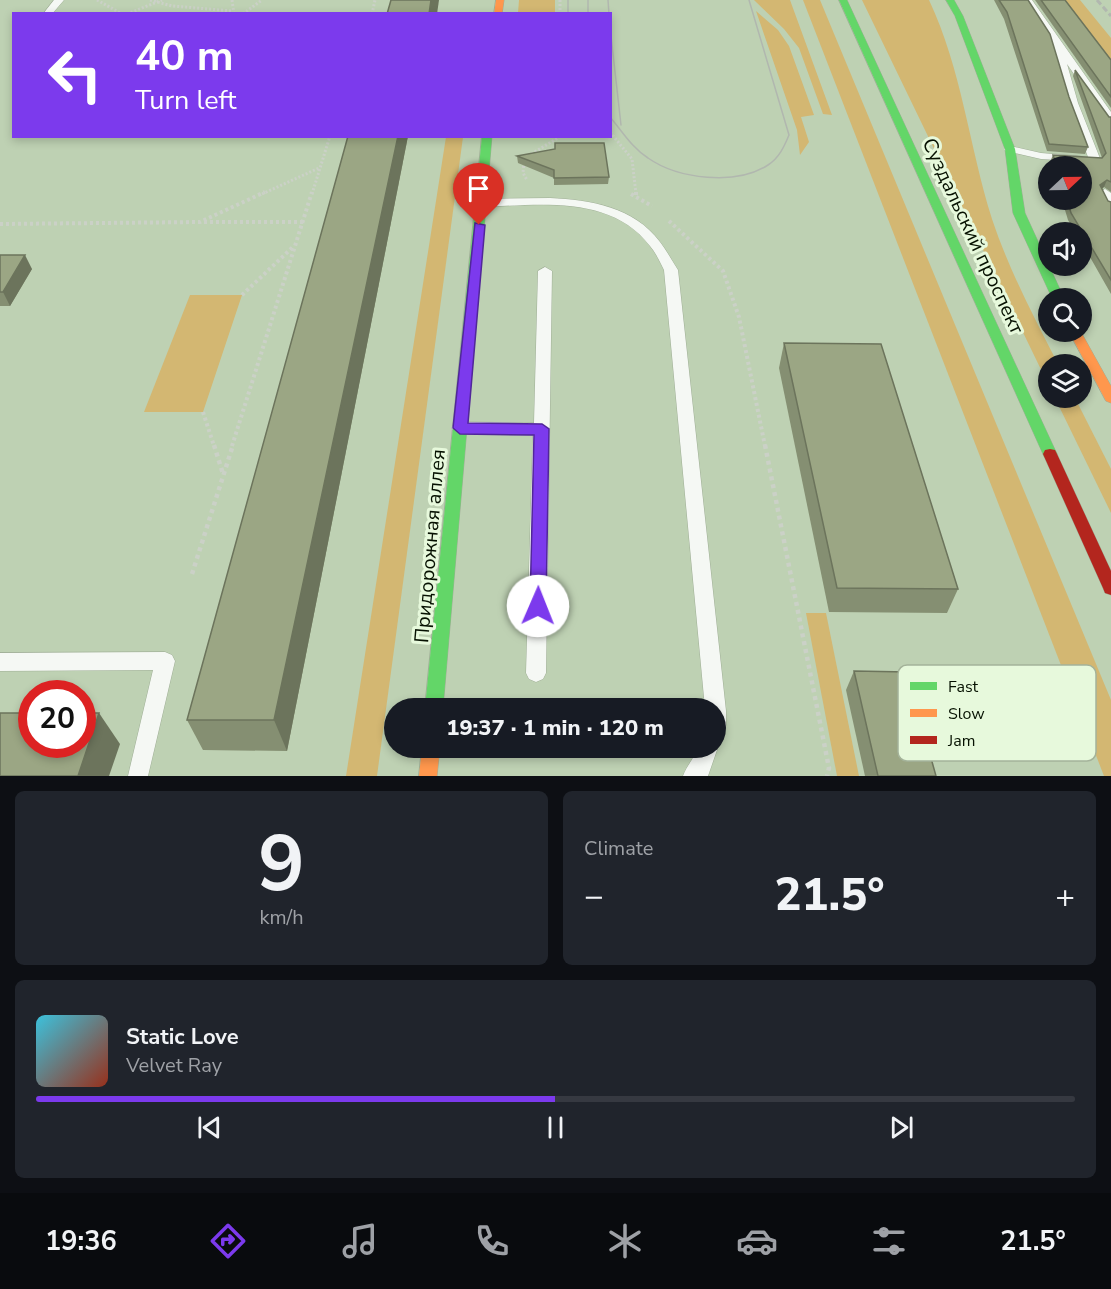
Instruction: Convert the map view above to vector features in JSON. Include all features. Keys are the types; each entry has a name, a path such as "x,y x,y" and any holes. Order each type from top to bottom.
{"main road":[{"name":"Суздальский проспект","path":"843,0 1111,588"},
{"path":"950,0 959,16 1010,149 1019,213 1053,288"},
{"name":"Придорожная аллея","path":"435,698 487,138"},
{"path":"1080,342 1111,398"},
{"path":"428,776 430,758"}],"lane":[{"path":"49,12 59,0"},
{"path":"1027,0 1110,119"},
{"path":"1054,37 1095,161"},
{"path":"1078,114 1096,111 1110,119"},
{"path":"1010,149 1041,156 1111,161"},
{"path":"481,202 572,201 603,207 632,222 654,242 670,270 714,698"},
{"path":"536,673 545,271"},
{"path":"460,428 542,429"},
{"path":"0,662 165,661 138,776"},
{"path":"693,776 701,769 704,758"}],"path":[{"path":"97,0 118,12"},
{"path":"150,0 233,12 232,0"},
{"path":"132,12 162,0"},
{"path":"246,12 262,0"},
{"path":"612,134 632,159 636,195"},
{"path":"192,574 329,138"},
{"path":"534,184 523,173 523,162 529,154 557,138"},
{"path":"200,222 320,168"},
{"path":"623,191 636,195 654,208"},
{"path":"663,216 723,270 728,279 744,340 828,768 827,776"},
{"path":"0,224 303,222"},
{"path":"242,295 296,244"},
{"path":"203,412 224,476"}],"shaded area":[{"path":"519,0 555,0 555,12 518,12"},
{"path":"754,0 790,0 832,115 823,114 799,48 784,29"},
{"path":"803,0 820,0 1111,700 1111,776 1104,776 1096,755 1096,665 1061,665"},
{"path":"862,0 929,0 950,53 992,219 1014,275 1038,325 1038,342 1047,342 1053,354 1038,354 1038,363"},
{"path":"1058,0 1080,0 1111,38 1111,70"},
{"path":"756,11 778,30 789,46 814,115 801,117 809,142 800,155 797,130"},
{"path":"446,138 463,138 387,698 384,698 384,724 377,776 346,776"},
{"path":"190,295 242,295 203,412 144,412"},
{"path":"1060,408 1080,408 1111,469 1111,513"},
{"path":"806,613 826,613 859,776 837,776"}],"building":[{"path":"391,0 431,0 429,12 388,12"},
{"path":"999,0 1028,0 1050,34 1069,97 1088,147 1049,144 1007,12"},
{"path":"1041,0 1065,0 1111,60 1111,97"},
{"path":"1075,70 1111,117 1111,182 1107,180 1100,185 1108,201 1111,202 1111,280 1092,248 1092,222 1076,222 1070,210 1092,210 1092,157 1102,158 1106,153"},
{"path":"347,138 398,138 274,720 187,720"},
{"path":"555,143 604,143 609,177 554,178 554,170 517,156 555,149"},
{"path":"0,255 25,255 3,292 0,292"},
{"path":"784,343 881,344 958,589 837,588"},
{"path":"854,671 898,672 898,761 932,761 936,776 878,776"},
{"path":"0,713 18,713 18,758 84,758 78,776 0,776"}],"tram line":[{"path":"568,0 568,12"},
{"path":"588,0 588,12"},
{"path":"608,0 609,12"},
{"path":"612,119 642,154 675,171 724,178 755,172 772,162 781,152 789,135 749,0"},
{"path":"612,45 621,125"}],"railway":[{"path":"1097,0 1111,16"}],"traffic: fast":[{"path":"843,0 1050,454"},
{"path":"950,0 959,16 1010,149 1019,213 1053,288"},
{"path":"435,698 487,138"}],"traffic: slow":[{"path":"498,12 500,0"},
{"path":"1080,342 1111,398"},
{"path":"428,776 430,758"}],"traffic: jam":[{"path":"1050,454 1111,588"}],"route":[{"path":"479,225 460,428 542,429 538,606"}]}
